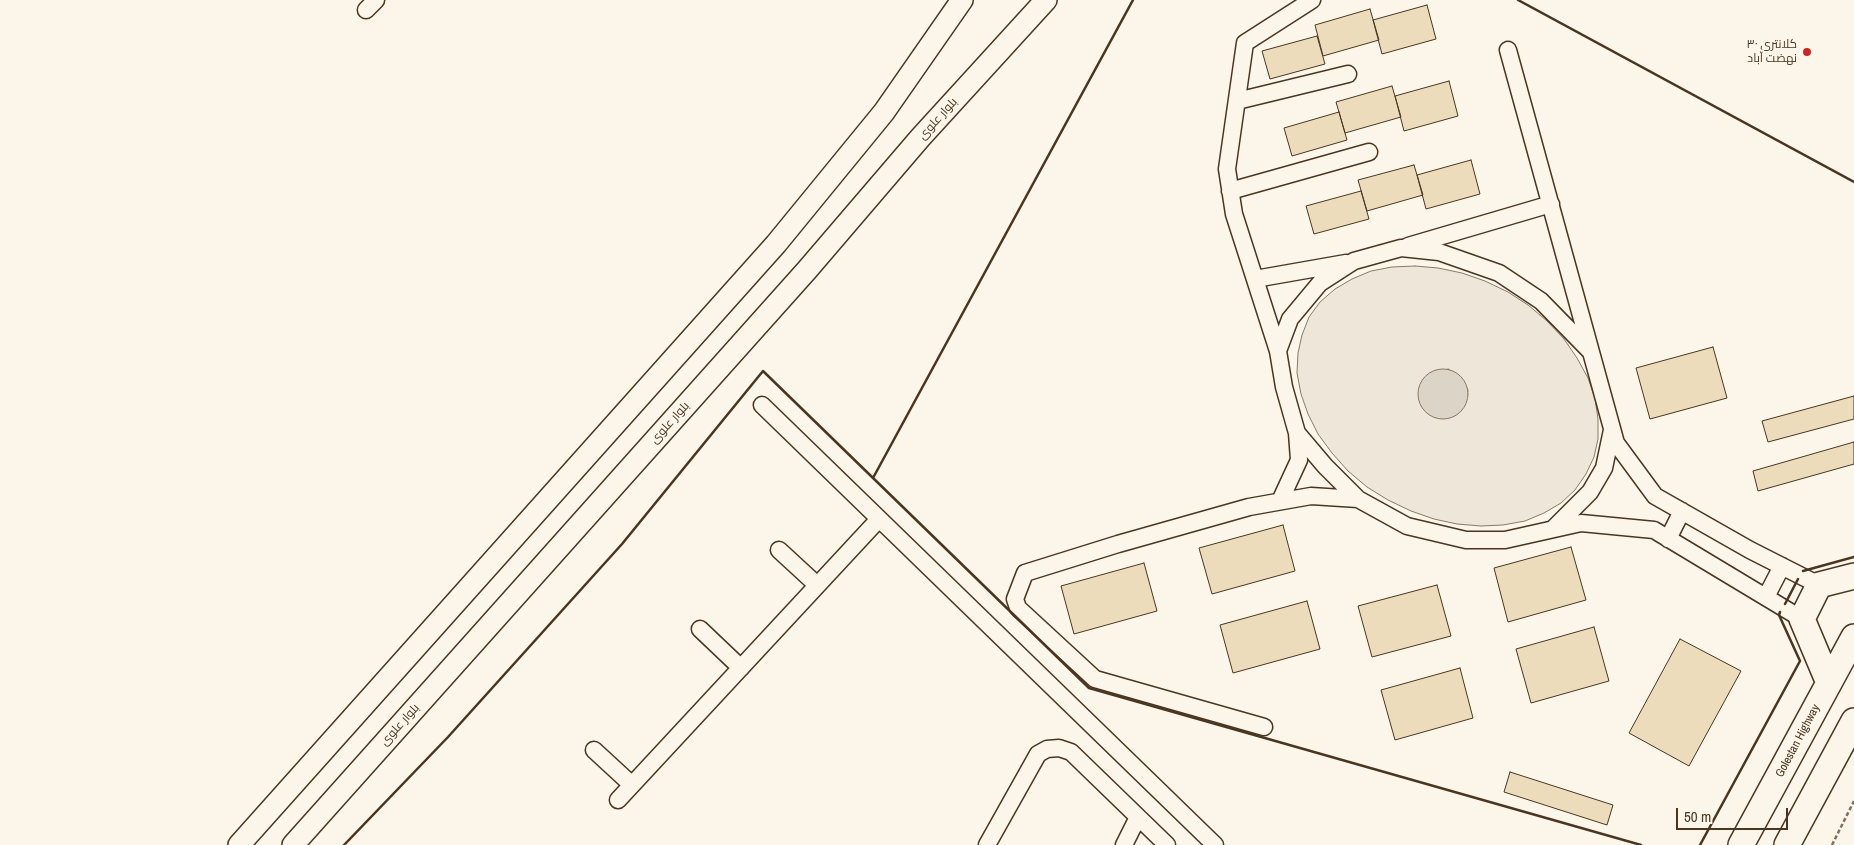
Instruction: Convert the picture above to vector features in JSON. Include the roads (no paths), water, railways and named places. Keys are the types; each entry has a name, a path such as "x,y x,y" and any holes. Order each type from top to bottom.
{"highway":[{"path":"1829,683 1802,619 1819,585 1854,576"},
{"name":"Golestan Highway","path":"1742,845 1854,636"},
{"path":"1787,845 1854,721"}],"main road":[{"path":"239,845 776,244 884,112 962,0"},
{"name":"بلوار علوی","path":"293,845 807,270 920,138 1041,3"}],"lane":[{"path":"1280,501 1299,460 1297,433 1284,387 1278,351 1234,214 1227,170 1245,43 1312,0"},
{"path":"1508,50 1616,443 1656,496 1819,585"},
{"path":"1237,101 1348,74"},
{"path":"1230,191 1368,152"},
{"path":"1255,279 1354,261 1551,204"},
{"path":"1401,248 1439,252 1499,273 1541,301 1591,353"},
{"path":"1278,351 1290,319 1320,283 1354,261"},
{"path":"762,405 1215,845"},
{"path":"1553,529 1590,492 1604,468 1612,430"},
{"path":"1297,433 1325,466 1358,499 1407,526 1466,540 1505,540 1580,523 1654,530 1802,619"},
{"path":"1264,727 1095,679 1018,608 1015,599 1025,573 1239,510 1311,496 1358,499"},
{"path":"1668,539 1682,511"},
{"path":"618,800 879,519"},
{"path":"778,550 817,585"},
{"path":"1766,597 1782,566"},
{"path":"700,629 741,668"},
{"path":"987,845 1038,754 1047,749 1059,748 1071,752 1167,845"},
{"path":"594,750 632,785"},
{"path":"1124,845 1138,817"}],"place":[{"name":"کلانتری ۳۰ نهضت آباد","path":"1807,52"}]}
